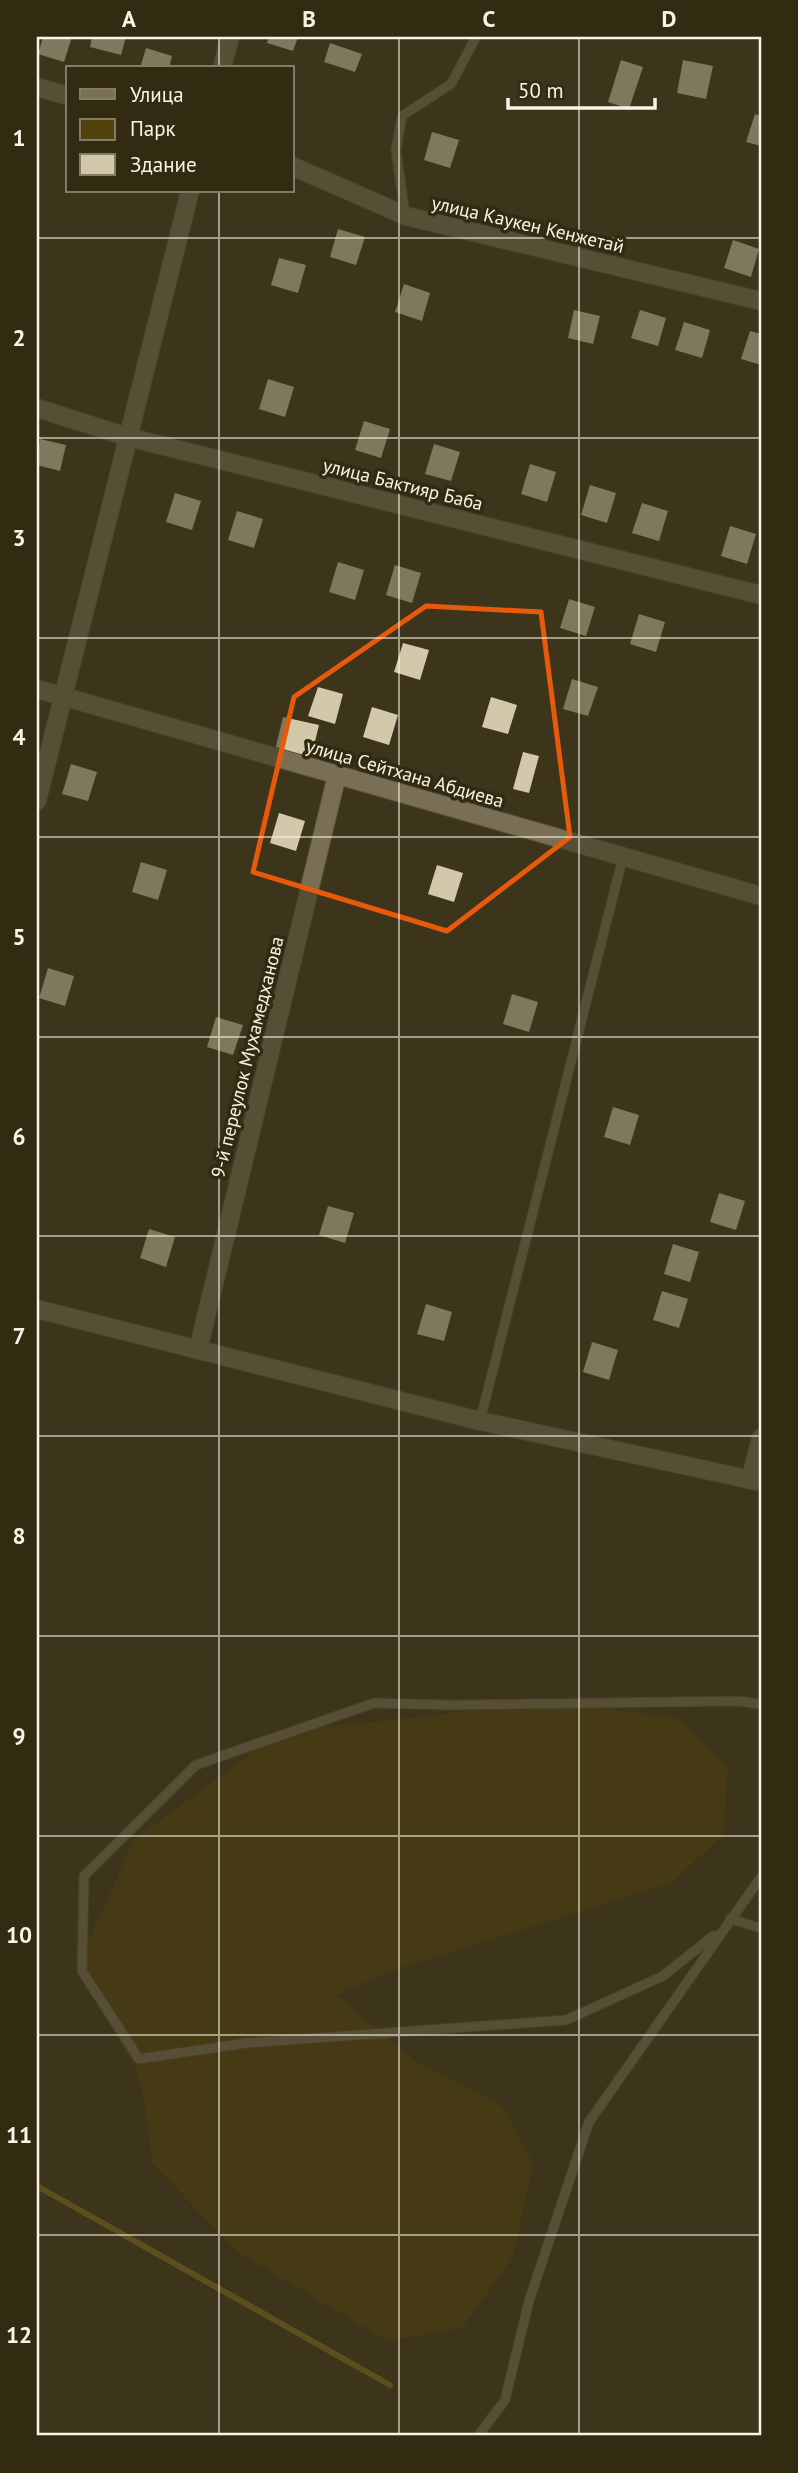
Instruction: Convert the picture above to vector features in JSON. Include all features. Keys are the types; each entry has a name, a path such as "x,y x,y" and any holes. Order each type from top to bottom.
{"street":[{"path":"223,66 230,37"},
{"path":"37,87 66,95"},
{"name":"улица Каукен Кенжетай","path":"294,167 406,216 761,301"},
{"path":"37,802 190,192"},
{"name":"улица Бактияр Баба","path":"37,408 128,437 761,595"},
{"name":"улица Сейтхана Абдиева","path":"37,689 761,896"},
{"name":"9-й переулок Мухамедханова","path":"198,1350 337,775"},
{"path":"37,1309 480,1422 756,1481 761,1438"}],"lane":[{"path":"406,216 396,150 402,116 450,84 476,37"},
{"path":"480,1422 623,857"},
{"path":"719,1935 713,1936 663,1976 566,2020 246,2043 139,2059 82,1971 84,1877 196,1766 374,1703 450,1705 737,1701 761,1704"},
{"path":"478,2436 505,2400 529,2301 589,2122 761,1877"},
{"path":"730,1919 761,1928"}],"highlighted area":[{"path":"426,606 541,612 570,837 447,931 253,872 294,697"}],"green space":[{"path":"537,1700 679,1718 728,1767 723,1835 671,1883 391,1971 336,1995 417,2062 501,2105 533,2163 513,2257 462,2328 387,2341 238,2252 152,2163 143,2093 134,2065 76,1969 134,1840 281,1731 432,1716"}],"building":[{"path":"43,37 72,37 64,62 38,54"},
{"path":"92,37 126,37 121,55 90,47"},
{"path":"269,37 298,37 293,51 267,43"},
{"path":"330,43 362,54 355,72 324,62"},
{"path":"146,48 172,56 170,66 141,66"},
{"path":"621,60 643,67 629,109 608,102"},
{"path":"683,60 713,66 706,99 677,93"},
{"path":"755,114 761,116 761,146 746,142"},
{"path":"432,132 459,140 450,168 424,160"},
{"path":"338,229 365,237 356,265 330,257"},
{"path":"733,240 759,249 751,277 724,268"},
{"path":"279,258 306,265 298,293 271,285"},
{"path":"404,284 430,293 422,321 395,312"},
{"path":"574,310 600,316 593,344 568,338"},
{"path":"640,310 666,318 658,346 631,338"},
{"path":"684,322 710,330 702,358 675,350"},
{"path":"750,331 761,334 761,365 741,359"},
{"path":"268,379 294,387 285,417 259,409"},
{"path":"364,421 390,429 381,458 355,450"},
{"path":"40,439 66,445 60,471 37,465"},
{"path":"434,444 460,452 451,481 425,474"},
{"path":"530,464 556,472 547,502 521,494"},
{"path":"590,485 616,493 607,523 581,515"},
{"path":"175,493 201,501 192,530 166,522"},
{"path":"642,503 668,511 659,541 632,533"},
{"path":"237,511 263,519 254,548 228,540"},
{"path":"730,526 756,534 747,564 721,556"},
{"path":"338,562 364,570 355,600 329,592"},
{"path":"395,565 421,573 412,603 386,595"},
{"path":"569,599 595,607 586,636 560,628"},
{"path":"639,614 665,622 656,652 630,644"},
{"path":"403,643 429,650 420,680 394,672"},
{"path":"572,679 598,687 588,716 563,709"},
{"path":"318,687 343,694 335,724 308,716"},
{"path":"491,697 517,705 508,734 482,727"},
{"path":"372,707 398,715 389,745 363,737"},
{"path":"283,717 319,725 311,758 275,750"},
{"path":"523,752 539,756 529,793 513,789"},
{"path":"71,764 97,772 88,801 62,794"},
{"path":"279,813 305,821 296,851 270,843"},
{"path":"141,862 167,870 158,900 132,892"},
{"path":"437,865 463,873 454,902 428,894"},
{"path":"48,968 74,976 65,1006 39,998"},
{"path":"512,994 538,1002 529,1032 503,1024"},
{"path":"216,1017 243,1025 233,1055 207,1047"},
{"path":"613,1107 639,1115 630,1145 604,1137"},
{"path":"719,1193 745,1201 736,1230 710,1222"},
{"path":"328,1206 354,1213 345,1243 319,1235"},
{"path":"149,1229 175,1237 166,1267 140,1258"},
{"path":"673,1244 699,1252 690,1282 664,1274"},
{"path":"662,1291 688,1299 679,1328 653,1320"},
{"path":"426,1304 452,1312 444,1341 417,1334"},
{"path":"592,1342 618,1350 609,1380 583,1372"}],"waterway":[{"path":"37,2186 390,2385"}]}
